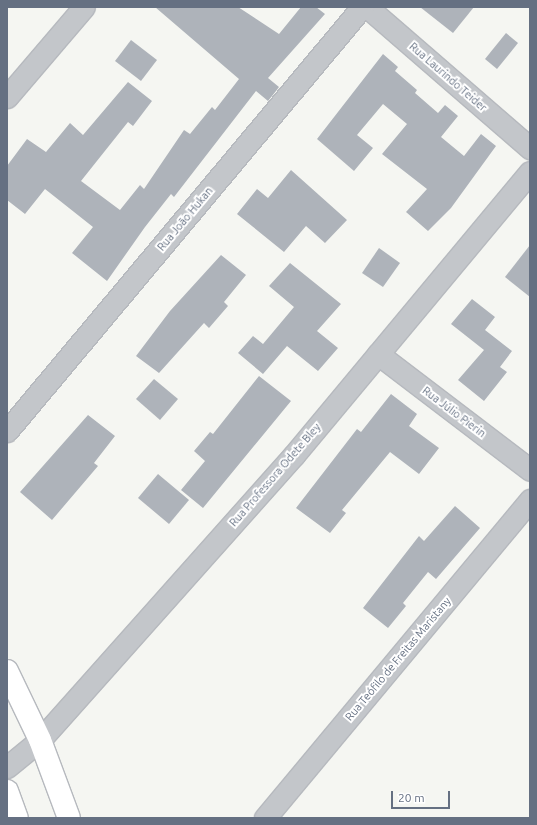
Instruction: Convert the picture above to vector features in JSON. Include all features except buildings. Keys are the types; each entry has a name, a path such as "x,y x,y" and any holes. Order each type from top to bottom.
{"street":[{"path":"7,97 84,7"},
{"name":"Rua João Hukan","path":"7,431 362,7"},
{"name":"Rua Laurindo Teider","path":"367,7 530,148"},
{"name":"Rua Professora Odete Bley","path":"7,767 40,740 294,454 530,172"},
{"name":"Rua Júlio Pierin","path":"378,354 530,470"},
{"name":"Rua Teófilo de Freitas Maristany","path":"265,818 530,500"},
{"path":"7,671 40,740 69,818"},
{"path":"7,791 16,818"}]}
